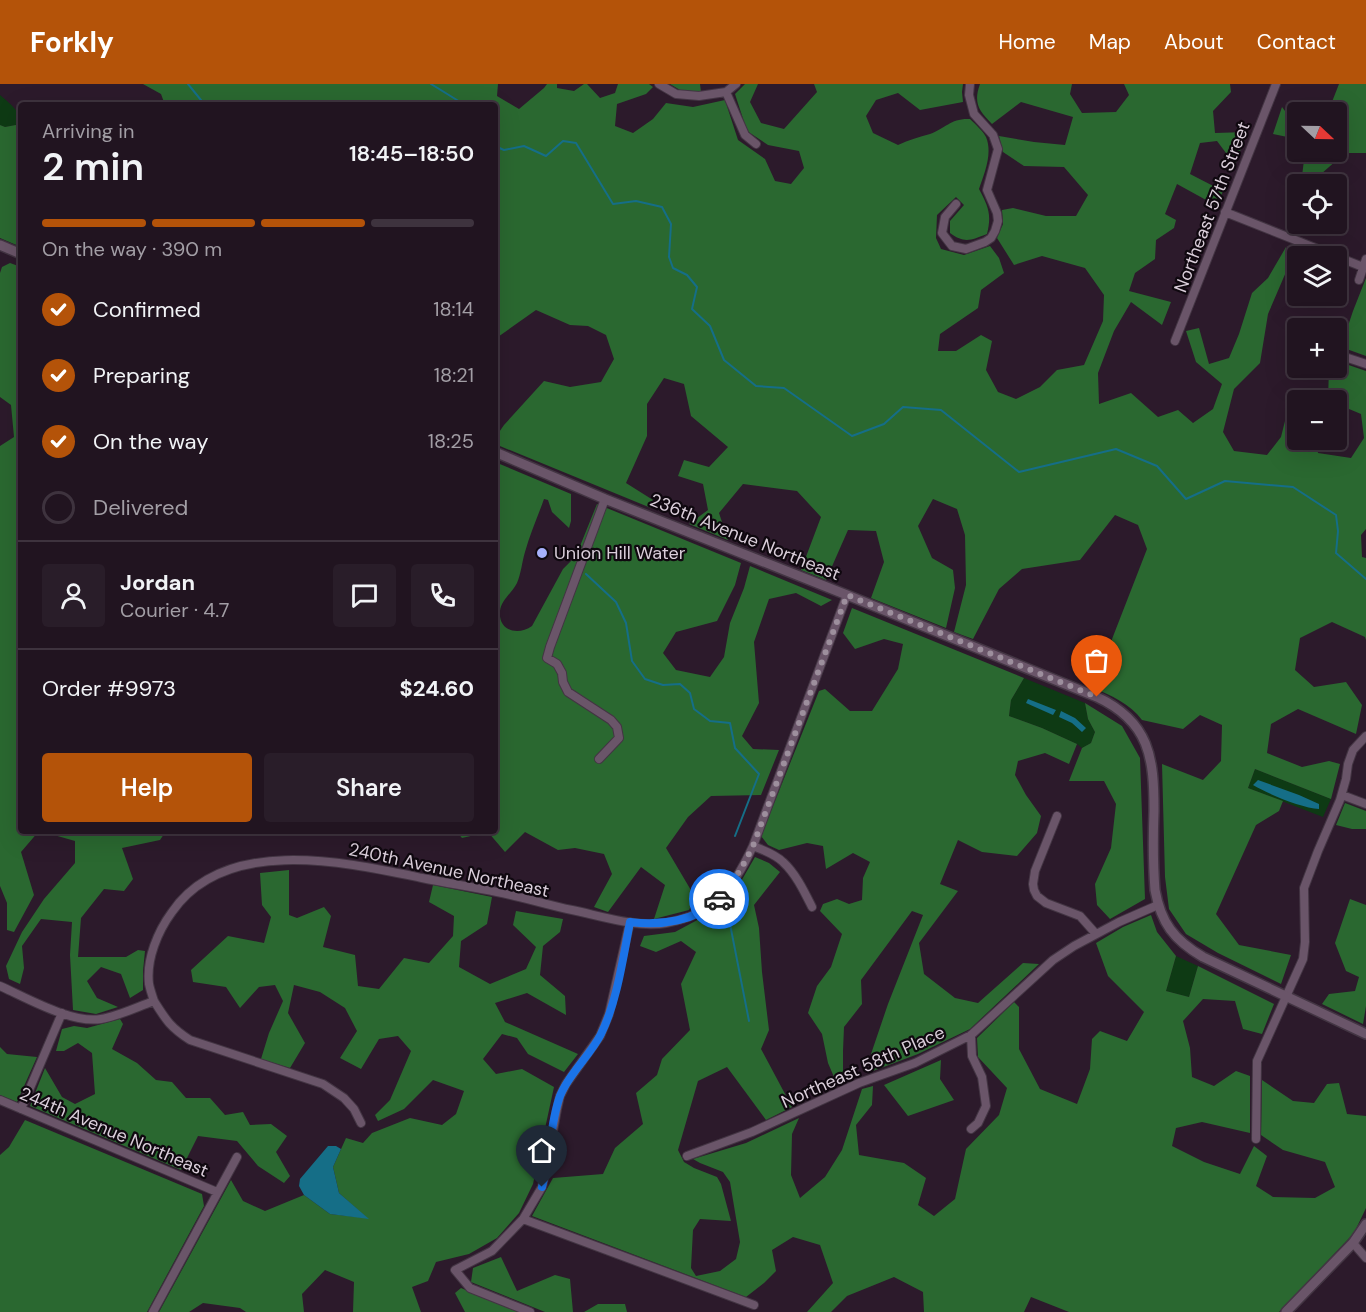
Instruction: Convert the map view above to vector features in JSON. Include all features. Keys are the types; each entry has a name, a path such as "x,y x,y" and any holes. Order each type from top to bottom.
{"street":[{"path":"659,84 676,94 699,96 726,92 736,84"},
{"path":"956,204 945,217 942,233 952,246 966,249 991,238 998,221 987,190 998,149 993,135 974,114 969,95 970,84"},
{"name":"Northeast 57th Street","path":"1175,341 1276,84"},
{"path":"726,92 745,135 756,144"},
{"path":"1225,212 1365,263 1359,280"},
{"path":"1,248 18,253"},
{"path":"1347,358 1366,364"},
{"name":"236th Avenue Northeast","path":"498,453 605,499 1097,697 1116,707 1129,717 1140,732 1150,755 1153,777 1155,890 1158,905"},
{"path":"599,759 619,738 617,727 611,720 568,692 557,664 547,658 605,499"},
{"path":"812,907 800,883 782,861 753,846 847,595"},
{"path":"1256,1139 1257,1061 1303,958 1304,888 1342,795 1353,750 1366,736"},
{"path":"1342,795 1366,804"},
{"path":"1057,816 1035,871 1034,890 1037,896 1046,903 1080,916 1096,934"},
{"name":"240th Avenue Northeast","path":"154,1001 149,983 152,956 158,936 174,909 200,883 240,866 272,861 325,861 358,865 500,892 551,906 630,922 663,924 681,920 717,902 743,868 753,846"},
{"path":"1158,905 1168,928 1185,945 1203,957 1366,1034"},
{"name":"Northeast 58th Place","path":"687,1156 752,1132 859,1083 915,1063 970,1035 1053,960 1096,934 1158,905"},
{"path":"530,1312 470,1288 455,1270 492,1251 523,1219 542,1187 560,1096 600,1036 609,1014 630,922"},
{"path":"0,986 79,1019 102,1019 154,1001 168,1024 190,1040 323,1084 344,1098 354,1109 361,1123"},
{"path":"21,1109 62,1013"},
{"path":"970,1035 972,1056 982,1077 986,1106 978,1123 970,1129"},
{"name":"244th Avenue Northeast","path":"0,1100 217,1192"},
{"path":"153,1312 237,1157"},
{"path":"523,1219 754,1305"},
{"path":"1286,1312 1353,1243 1366,1224"},
{"path":"1353,1243 1366,1258"}],"green space":[{"path":"143,84 498,84 497,96 519,109 547,84 557,84 557,88 574,91 587,84 600,98 615,93 618,84 649,84 653,87 646,94 617,104 615,126 633,133 653,119 666,103 693,107 725,100 738,140 765,159 775,181 791,184 804,168 799,151 768,145 747,131 735,94 745,84 758,84 750,102 761,123 784,129 817,92 814,84 963,84 963,102 920,110 898,93 876,100 866,116 873,133 898,145 936,132 963,119 970,119 986,137 989,150 979,189 988,210 987,234 964,240 950,233 950,221 964,205 956,197 937,215 936,238 941,249 964,255 990,246 999,258 1004,273 981,290 978,308 940,334 938,351 956,351 981,335 992,341 986,370 998,392 1016,399 1040,387 1057,370 1084,365 1103,321 1104,295 1085,268 1042,256 1014,265 997,238 1003,224 1002,210 1013,208 1046,216 1076,216 1088,195 1064,167 1024,166 1003,152 999,136 1065,145 1073,117 1021,102 992,124 978,106 977,96 980,84 1072,84 1070,94 1082,113 1116,112 1129,95 1124,84 1230,84 1231,92 1213,111 1215,133 1247,132 1235,165 1217,141 1200,143 1190,174 1223,191 1217,206 1177,184 1165,214 1176,220 1174,228 1156,240 1155,259 1135,273 1129,291 1171,302 1162,325 1131,302 1114,331 1098,373 1099,404 1131,393 1158,417 1178,410 1193,423 1213,409 1222,384 1196,362 1186,331 1199,328 1209,364 1229,358 1252,293 1268,278 1286,247 1286,272 1268,314 1260,363 1234,389 1223,432 1234,451 1267,455 1281,437 1287,416 1287,450 1317,450 1318,453 1351,458 1364,438 1361,414 1347,408 1347,390 1328,390 1329,378 1347,378 1347,364 1366,371 1366,529 1361,535 1362,557 1366,558 1366,640 1365,637 1332,622 1300,638 1295,670 1314,687 1346,682 1362,705 1356,734 1298,709 1271,724 1267,753 1302,767 1329,761 1340,764 1331,799 1255,769 1248,788 1283,801 1279,811 1256,825 1216,914 1239,945 1291,955 1281,984 1218,953 1186,934 1169,909 1165,877 1162,764 1203,780 1221,761 1222,725 1200,715 1183,729 1142,720 1120,701 1093,688 1147,549 1138,525 1115,515 1080,560 1022,569 999,589 973,639 954,632 966,585 965,535 957,509 933,499 918,526 932,558 953,570 955,588 946,628 871,598 884,562 876,531 848,530 826,580 801,570 821,517 797,491 743,484 719,513 728,540 689,524 708,510 703,484 678,476 684,460 709,467 728,447 691,416 684,384 664,378 647,404 647,436 626,483 653,500 651,508 498,445 498,434 504,425 544,381 570,387 601,382 614,359 606,335 588,326 570,325 536,310 498,337 498,102 164,102 161,94"},
{"path":"670,84 700,84 701,92 680,90"},
{"path":"1339,84 1366,84 1366,153 1347,153 1347,102 1332,102"},
{"path":"0,95 17,111 18,125 5,127 0,125"},
{"path":"1282,107 1287,114 1287,137 1273,134"},
{"path":"0,125 5,127 18,125 18,246 0,238"},
{"path":"1304,162 1335,162 1321,174 1302,174"},
{"path":"10,263 18,266 18,834 36,834 21,852 34,895 14,932 7,930 7,903 0,886 0,446 14,437 11,405 0,397 0,273 2,267"},
{"path":"1366,278 1366,356 1347,349 1347,329"},
{"path":"498,463 571,494 569,528 552,512 548,500 544,499 527,545 520,576 501,607 500,618 510,630 521,631 532,626 563,569 576,556 597,504 741,563 735,585 717,621 676,632 663,653 676,670 710,677 724,657 730,623 750,566 832,600 821,606 796,593 769,599 754,642 759,703 742,736 753,749 779,750 761,795 711,796 688,817 666,848 695,897 689,910 654,919 665,885 641,867 608,912 594,907 612,874 604,854 575,848 558,850 525,832 505,852 490,834 498,834"},
{"path":"852,608 1024,678 1011,700 1009,716 1077,744 1069,764 1045,753 1018,761 1015,775 1041,816 1037,833 1017,856 982,852 958,840 940,884 958,891 919,943 924,974 955,998 978,1003 1023,963 1039,964 970,1029 918,1054 873,1071 871,1054 923,915 912,911 861,980 862,1004 844,1027 843,1081 837,1084 828,1063 822,1034 808,1013 817,986 831,967 842,934 820,911 823,904 837,899 849,904 862,900 863,878 870,862 853,853 826,869 823,846 807,843 779,850 768,845 761,836 819,691 825,689 850,711 872,711 898,669 903,644 884,639 855,649 843,633"},
{"path":"1024,678 1085,703 1088,719 1095,732 1091,743 1082,748 1042,728 1009,716 1011,700"},
{"path":"1085,703 1122,726 1140,758 1145,899 1110,919 1097,905 1095,884 1111,848 1116,804 1104,781 1069,781 1082,748 1091,743 1095,732 1088,719"},
{"path":"1255,769 1331,799 1323,817 1248,788"},
{"path":"1345,803 1366,811 1366,829 1352,829 1336,825"},
{"path":"50,834 164,834 160,840 122,848 133,879 124,891 104,889 81,918 78,957 126,957 138,950 145,951 143,990 130,998 121,974 101,967 87,981 97,998 118,1007 96,1014 73,1010 70,955 72,922 41,919 22,946 24,968 20,984 9,979 6,966 22,932 44,899 75,863 75,841"},
{"path":"459,834 479,834 462,838"},
{"path":"755,857 769,863 780,872 754,905 759,928 769,1030 761,1049 792,1107 766,1120 727,1067 698,1081 678,1150 684,1162 717,1177 731,1221 700,1219 693,1230 691,1268 696,1276 720,1271 736,1259 740,1242 730,1182 723,1172 693,1159 746,1143 799,1118 792,1134 791,1175 800,1198 825,1177 842,1150 862,1089 873,1086 872,1105 856,1125 859,1155 904,1163 926,1178 918,1205 934,1216 955,1199 966,1149 999,1115 1007,1088 978,1057 977,1038 1014,1002 1019,1007 1019,1049 1040,1089 1077,1104 1090,1069 1092,1039 1100,1031 1127,1041 1144,1012 1108,976 1096,943 1123,927 1151,915 1157,932 1176,956 1166,991 1189,997 1198,966 1274,1004 1262,1034 1243,1029 1235,1001 1203,999 1183,1021 1190,1048 1192,1077 1214,1086 1236,1071 1250,1076 1250,1133 1202,1122 1176,1128 1172,1146 1204,1162 1240,1174 1254,1146 1267,1156 1256,1186 1273,1197 1315,1198 1335,1187 1325,1162 1283,1150 1261,1135 1262,1080 1293,1101 1314,1103 1327,1084 1339,1083 1347,1114 1366,1116 1366,1208 1354,1233 1279,1312 1069,1312 1031,1297 1024,1312 924,1312 923,1292 894,1277 847,1296 831,1312 807,1312 833,1283 820,1245 793,1237 772,1250 776,1271 746,1297 532,1216 553,1178 603,1174 615,1148 643,1124 636,1093 657,1075 662,1059 690,1030 681,984 696,952 681,941 656,952 640,946 644,936 675,932 716,910 736,890"},
{"path":"289,870 289,915 297,918 324,907 331,916 323,947 355,955 358,986 379,989 404,958 429,963 453,936 454,916 429,902 433,885 492,897 487,924 461,941 459,967 490,984 526,969 536,947 513,925 516,911 563,919 560,932 543,946 540,975 565,996 566,1015 527,993 495,1003 505,1022 578,1054 564,1072 528,1054 517,1038 502,1034 483,1059 496,1074 522,1069 554,1087 533,1184 519,1213 497,1238 469,1254 436,1262 428,1281 412,1287 421,1312 353,1312 354,1282 325,1270 302,1294 304,1312 246,1312 240,1308 203,1303 189,1312 159,1312 231,1180 243,1201 265,1211 304,1195 330,1214 367,1218 339,1193 333,1167 346,1138 363,1143 372,1133 410,1118 442,1125 456,1114 464,1091 433,1080 404,1109 378,1121 375,1115 390,1100 411,1051 398,1036 379,1039 361,1069 340,1058 357,1031 345,1008 320,992 294,985 288,1013 305,1043 290,1068 261,1059 283,1001 275,985 259,987 240,1008 226,987 193,982 191,970 228,936 264,943 271,917 262,905 260,873"},
{"path":"1350,899 1366,905 1366,1006 1363,1024 1322,1004 1329,994 1355,991 1359,977 1346,971 1335,943"},
{"path":"1176,956 1198,966 1189,997 1166,991"},
{"path":"120,1019 123,1024 112,1049 137,1063 156,1080 172,1082 186,1098 210,1098 225,1115 243,1112 250,1125 271,1124 287,1136 276,1152 290,1176 284,1183 258,1166 237,1141 198,1136 181,1170 30,1106 45,1068 62,1097 75,1104 95,1094 92,1053 78,1043 64,1051 56,1051 62,1029 74,1026 87,1028"},
{"path":"0,1047 7,1054 37,1057 17,1102 0,1095"},
{"path":"941,1060 940,1079 954,1100 908,1116 884,1085"},
{"path":"25,1120 202,1194 204,1206 147,1312 0,1312 0,1155 9,1147"},
{"path":"501,1257 517,1291 555,1275 570,1279 573,1312 545,1312 471,1282 473,1268"},
{"path":"461,1288 518,1312 465,1312 455,1293"},
{"path":"598,1304 625,1304 627,1312 584,1312"}],"water":[{"path":"1028,699 1056,710 1053,715 1026,703"},
{"path":"1061,711 1075,718 1086,728 1082,732 1072,723 1059,717"},
{"path":"1258,780 1319,804 1319,809 1295,803 1253,785"},
{"path":"328,1146 341,1149 333,1167 339,1193 369,1219 330,1214 304,1195 299,1186 300,1179"}],"waterway":[{"path":"188,84 203,102"},
{"path":"431,84 460,102"},
{"path":"498,147 504,150 524,146 546,156 563,141 576,143 613,204 636,201 662,207 671,224 669,257 673,268 687,275 697,287 692,309 710,326 724,360 756,386 784,388 852,436 884,424 903,407 941,410 1019,472 1116,449 1157,466 1186,499 1225,481 1293,487 1336,515 1338,531 1336,553 1366,579"},
{"path":"586,574 616,602 626,623 632,661 645,679 663,685 680,684 690,693 694,709 710,721 730,723 735,748 759,774 735,836"},
{"path":"730,924 749,1021"}],"way so far":[{"path":"719,899 743,868 753,846 847,595 1097,697"}],"place":[{"name":"Union Hill Water","path":"542,553"}],"route":[{"path":"542,1187 560,1096 600,1036 609,1014 630,922 663,924 681,920 702,911 719,899"}]}
